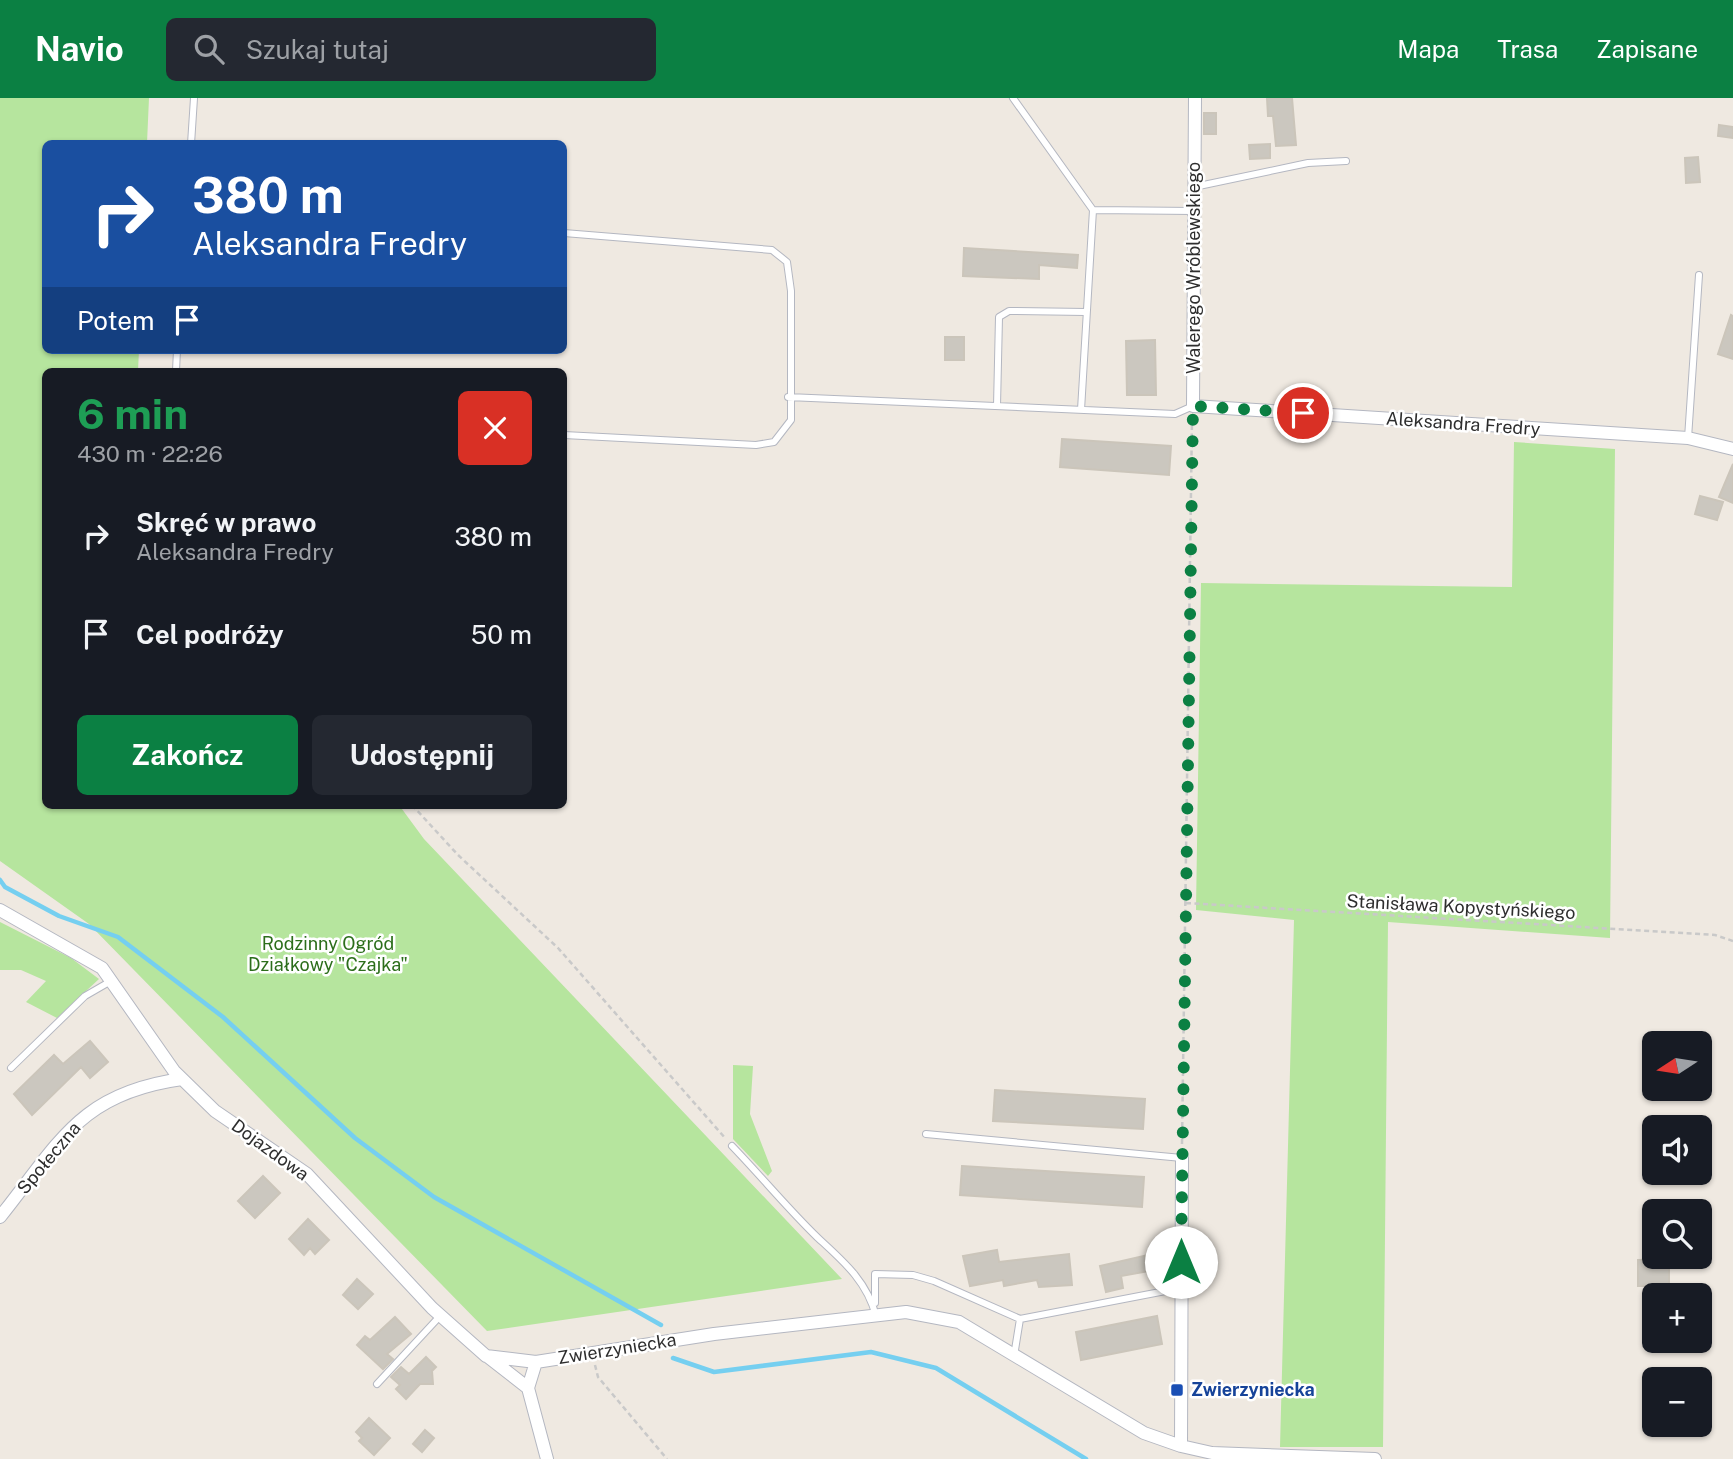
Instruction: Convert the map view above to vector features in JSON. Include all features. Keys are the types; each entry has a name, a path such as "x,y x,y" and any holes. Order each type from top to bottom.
{"street":[{"name":"Walerego Wróblewskiego","path":"1193,406 1195,98"},
{"name":"Aleksandra Fredry","path":"1193,406 1688,438 1733,449"},
{"name":"Dojazdowa","path":"0,910 102,968 183,1079 215,1111 307,1174 441,1315 486,1356 528,1388"},
{"name":"Społeczna","path":"0,1217 68,1131 93,1109 117,1094 143,1084 183,1079"},
{"path":"1181,1157 1181,1446"},
{"name":"Zwierzyniecka","path":"536,1362 714,1334 906,1312 958,1322 1144,1433 1181,1446 1212,1453 1375,1459"},
{"path":"486,1356 536,1362 528,1388 547,1459"}],"lane":[{"path":"191,140 194,98"},
{"path":"1013,98 1093,210 1081,410"},
{"path":"1194,187 1308,163 1346,161"},
{"path":"1093,210 1194,211"},
{"path":"567,233 772,250 787,262 791,291 788,397 791,420 774,442 756,445 567,435"},
{"path":"1688,438 1699,275"},
{"path":"997,406 999,317 1009,311 1087,312"},
{"path":"788,397 1175,414 1193,406"},
{"path":"11,1068 85,996 111,981"},
{"path":"926,1134 1181,1157"},
{"path":"732,1146 818,1239 841,1256 873,1301 876,1316"},
{"path":"876,1316 875,1274 914,1275 934,1281 1020,1319 1181,1288"},
{"path":"377,1384 441,1315"},
{"path":"1014,1356 1020,1319"}],"path":[{"path":"1181,1157 1193,406"},
{"path":"416,809 458,855 558,948 732,1146"},
{"name":"Stanisława Kopystyńskiego","path":"1186,903 1715,935 1733,941"},
{"path":"592,1353 598,1377 667,1459"}],"green space":[{"name":"Rodzinny Ogród Działkowy \"Czajka\"","path":"0,98 149,98 147,140 42,140 42,354 139,354 138,368 42,368 42,809 402,809 424,839 842,1279 487,1331 89,924 0,861"},
{"path":"1514,442 1615,449 1610,938 1388,922 1383,1447 1280,1447 1294,920 1196,910 1201,583 1512,587"},
{"path":"0,922 71,958 99,979 57,1018 26,1002 46,981 21,970 0,970"},
{"path":"733,1065 753,1066 750,1114 772,1171 768,1176 733,1139"}],"building":[{"path":"1267,98 1292,98 1296,145 1276,146 1273,116 1268,116"},
{"path":"1204,113 1216,113 1216,134 1204,134"},
{"path":"1719,125 1733,127 1733,138 1718,136"},
{"path":"1270,144 1270,158 1250,159 1249,145"},
{"path":"1698,157 1700,182 1686,183 1685,158"},
{"path":"964,248 1078,255 1077,268 1039,265 1039,279 963,276"},
{"path":"1731,315 1733,316 1733,359 1718,354"},
{"path":"945,337 964,337 964,360 945,360"},
{"path":"1155,340 1156,395 1127,395 1126,341"},
{"path":"1062,439 1171,446 1169,475 1060,467"},
{"path":"1733,464 1733,503 1719,497"},
{"path":"1700,496 1723,502 1717,520 1695,514"},
{"path":"90,1041 108,1062 90,1078 81,1067 32,1115 14,1094 54,1055 63,1064"},
{"path":"995,1090 1145,1099 1143,1129 993,1121"},
{"path":"962,1166 1144,1177 1142,1207 960,1195"},
{"path":"263,1176 280,1193 255,1218 238,1201"},
{"path":"308,1219 329,1240 315,1254 310,1248 304,1255 289,1239"},
{"path":"997,1250 999,1262 1069,1254 1072,1285 1039,1287 1037,1280 1004,1286 1003,1280 970,1286 963,1256"},
{"path":"1157,1253 1160,1269 1121,1276 1123,1288 1106,1292 1100,1266"},
{"path":"1638,1260 1642,1260 1642,1269 1669,1269 1669,1283 1642,1283 1642,1286 1638,1286"},
{"path":"357,1279 373,1294 358,1309 343,1295"},
{"path":"1157,1316 1162,1344 1081,1360 1076,1332"},
{"path":"395,1317 411,1334 387,1354 393,1359 383,1369 357,1345 365,1336 370,1340"},
{"path":"426,1357 436,1367 432,1371 433,1384 420,1384 406,1399 396,1389 400,1385 391,1377 401,1367 409,1374"},
{"path":"369,1418 390,1438 374,1455 359,1441 362,1438 356,1432"},
{"path":"425,1430 434,1438 422,1452 413,1444"}],"waterway":[{"path":"0,880 5,887 59,916 118,937 223,1017 355,1138 434,1197 661,1325"},
{"path":"673,1358 714,1372 871,1352 936,1368 1086,1459"}],"place":[{"name":"Zwierzyniecka","path":"1177,1390"}],"route":[{"path":"1181,1262 1193,406 1303,413"}]}
